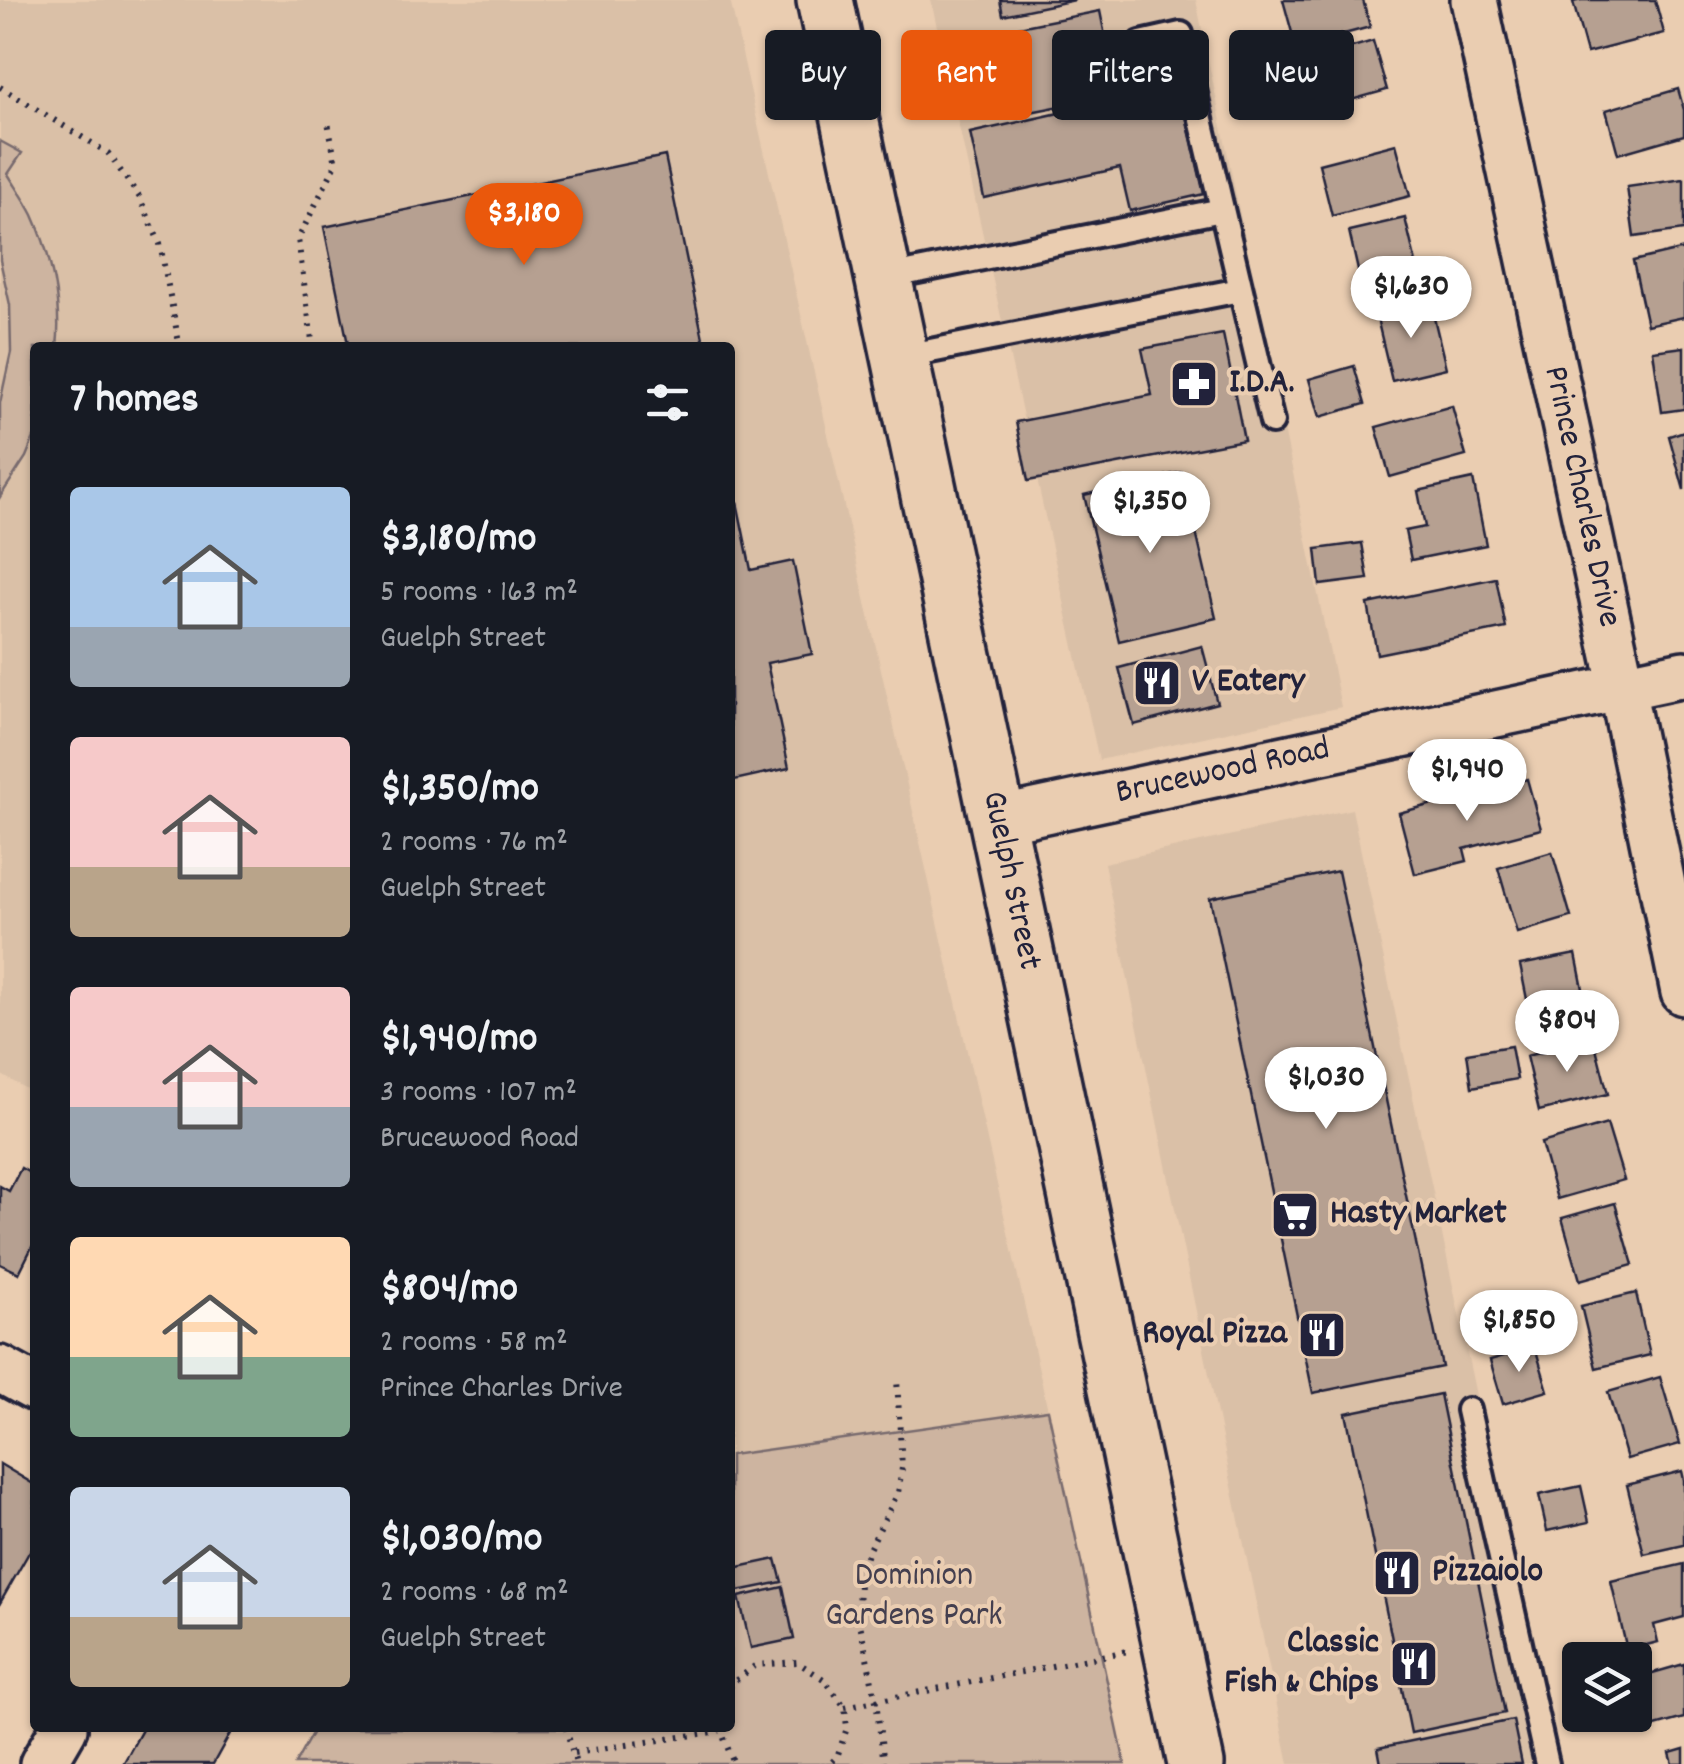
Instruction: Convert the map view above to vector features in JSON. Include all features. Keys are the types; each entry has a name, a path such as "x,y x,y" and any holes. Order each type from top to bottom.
{"main road":[{"name":"Guelph Street","path":"824,0 1196,1764"}],"street":[{"name":"Prince Charles Drive","path":"1474,0 1684,992"},
{"name":"Brucewood Road","path":"998,820 1684,674"},
{"path":"0,1369 30,1385"},
{"path":"43,1764 62,1732"}],"lane":[{"path":"1201,120 1272,422"},
{"path":"883,278 1222,210"},
{"path":"900,357 1240,290"},
{"path":"1468,1410 1547,1764"}],"path":[{"path":"0,87 108,153 140,198 160,244 179,342"},
{"path":"313,342 298,238 336,164 328,122"},
{"path":"884,1764 858,1614 859,1581 867,1552 898,1493 902,1468 897,1379"},
{"path":"844,1707 1170,1642"},
{"path":"735,1681 756,1664 796,1662 826,1680 844,1707 847,1728 837,1757 830,1764"},
{"path":"567,1732 576,1764"},
{"path":"574,1753 699,1732"},
{"path":"721,1732 734,1764"}],"shaded area":[{"path":"0,0 730,0 1048,1410 735,1454 735,342 30,342 30,1091 0,1074"},
{"path":"931,0 1196,0 1202,30 1052,30 1052,120 1209,120 1209,63 1341,707 1099,760 958,120 1032,120 1032,30 938,30"},
{"path":"1352,809 1554,1764 1289,1764 1104,863"}],"green space":[{"path":"0,141 22,153 8,174 33,215 45,246 54,280 58,331 57,342 30,342 30,447 0,497 0,403 11,352 10,305 0,260"},
{"name":"Dominion Gardens Park","path":"1048,1410 1125,1764 295,1764 313,1732 735,1732 735,1454"}],"building":[{"path":"1000,0 1075,0 1003,15"},
{"path":"1283,0 1363,0 1370,27 1354,31 1291,30"},
{"path":"1655,0 1664,33 1587,53 1573,2"},
{"path":"1100,11 1104,30 1052,30 1052,108 1032,112 1032,30 1009,29"},
{"path":"1373,41 1387,90 1354,99 1354,47"},
{"path":"1678,89 1684,110 1684,135 1618,154 1606,110"},
{"path":"1052,115 1052,120 1187,120 1204,194 1130,211 1120,168 984,198 970,133"},
{"path":"1396,144 1410,196 1332,216 1319,164"},
{"path":"665,156 704,342 348,342 324,227"},
{"path":"1684,179 1684,230 1634,237 1627,187"},
{"path":"1405,218 1421,284 1364,297 1349,231"},
{"path":"1684,249 1684,317 1647,325 1633,261"},
{"path":"1430,301 1446,368 1392,381 1376,314"},
{"path":"1223,334 1244,440 1028,481 1016,422 1152,395 1142,349"},
{"path":"1684,347 1684,409 1662,412 1653,351"},
{"path":"1354,366 1365,404 1320,417 1309,379"},
{"path":"1452,406 1466,456 1390,477 1376,427"},
{"path":"1684,431 1684,490 1669,436"},
{"path":"1182,472 1216,618 1119,641 1084,495"},
{"path":"1473,479 1486,545 1411,560 1405,531 1425,527 1418,491"},
{"path":"735,492 751,570 793,561 812,654 767,663 789,768 735,780"},
{"path":"1362,543 1368,579 1320,585 1316,549"},
{"path":"1496,578 1506,628 1377,654 1368,604"},
{"path":"1202,646 1217,703 1134,725 1119,668"},
{"path":"1527,779 1541,829 1464,849 1467,861 1415,874 1399,813"},
{"path":"1552,852 1571,917 1517,933 1498,868"},
{"path":"1338,871 1442,1367 1313,1393 1210,898"},
{"path":"1576,954 1589,1019 1533,1029 1520,965"},
{"path":"1594,1040 1608,1094 1539,1111 1526,1056"},
{"path":"1511,1046 1517,1079 1472,1087 1467,1053"},
{"path":"1607,1124 1624,1180 1557,1199 1541,1143"},
{"path":"21,1168 30,1173 30,1251 19,1273 0,1264 0,1186 9,1191"},
{"path":"1615,1203 1633,1265 1580,1280 1562,1218"},
{"path":"1636,1293 1650,1355 1596,1368 1581,1306"},
{"path":"1535,1347 1548,1391 1503,1404 1490,1360"},
{"path":"1660,1377 1680,1444 1627,1459 1608,1392"},
{"path":"1440,1394 1505,1713 1411,1733 1346,1413"},
{"path":"0,1464 30,1482 30,1551 0,1603"},
{"path":"1682,1471 1684,1545 1644,1554 1627,1485"},
{"path":"1581,1486 1589,1522 1547,1531 1539,1495"},
{"path":"776,1559 782,1582 738,1591 735,1568"},
{"path":"1684,1564 1684,1617 1654,1625 1658,1642 1625,1642 1611,1581"},
{"path":"783,1587 794,1639 751,1648 739,1597"},
{"path":"1684,1664 1684,1718 1652,1727 1652,1673"},
{"path":"1513,1720 1522,1764 1381,1764 1378,1748"},
{"path":"141,1732 231,1732 213,1764 123,1764"},
{"path":"1684,1749 1684,1764 1673,1764 1670,1753"}],"place":[{"name":"I.D.A.","path":"1194,384"},
{"name":"V Eatery","path":"1157,683"},
{"name":"Hasty Market","path":"1295,1215"},
{"name":"Royal Pizza","path":"1322,1335"},
{"name":"Pizzaiolo","path":"1397,1573"},
{"name":"Classic Fish & Chips","path":"1414,1664"}]}
